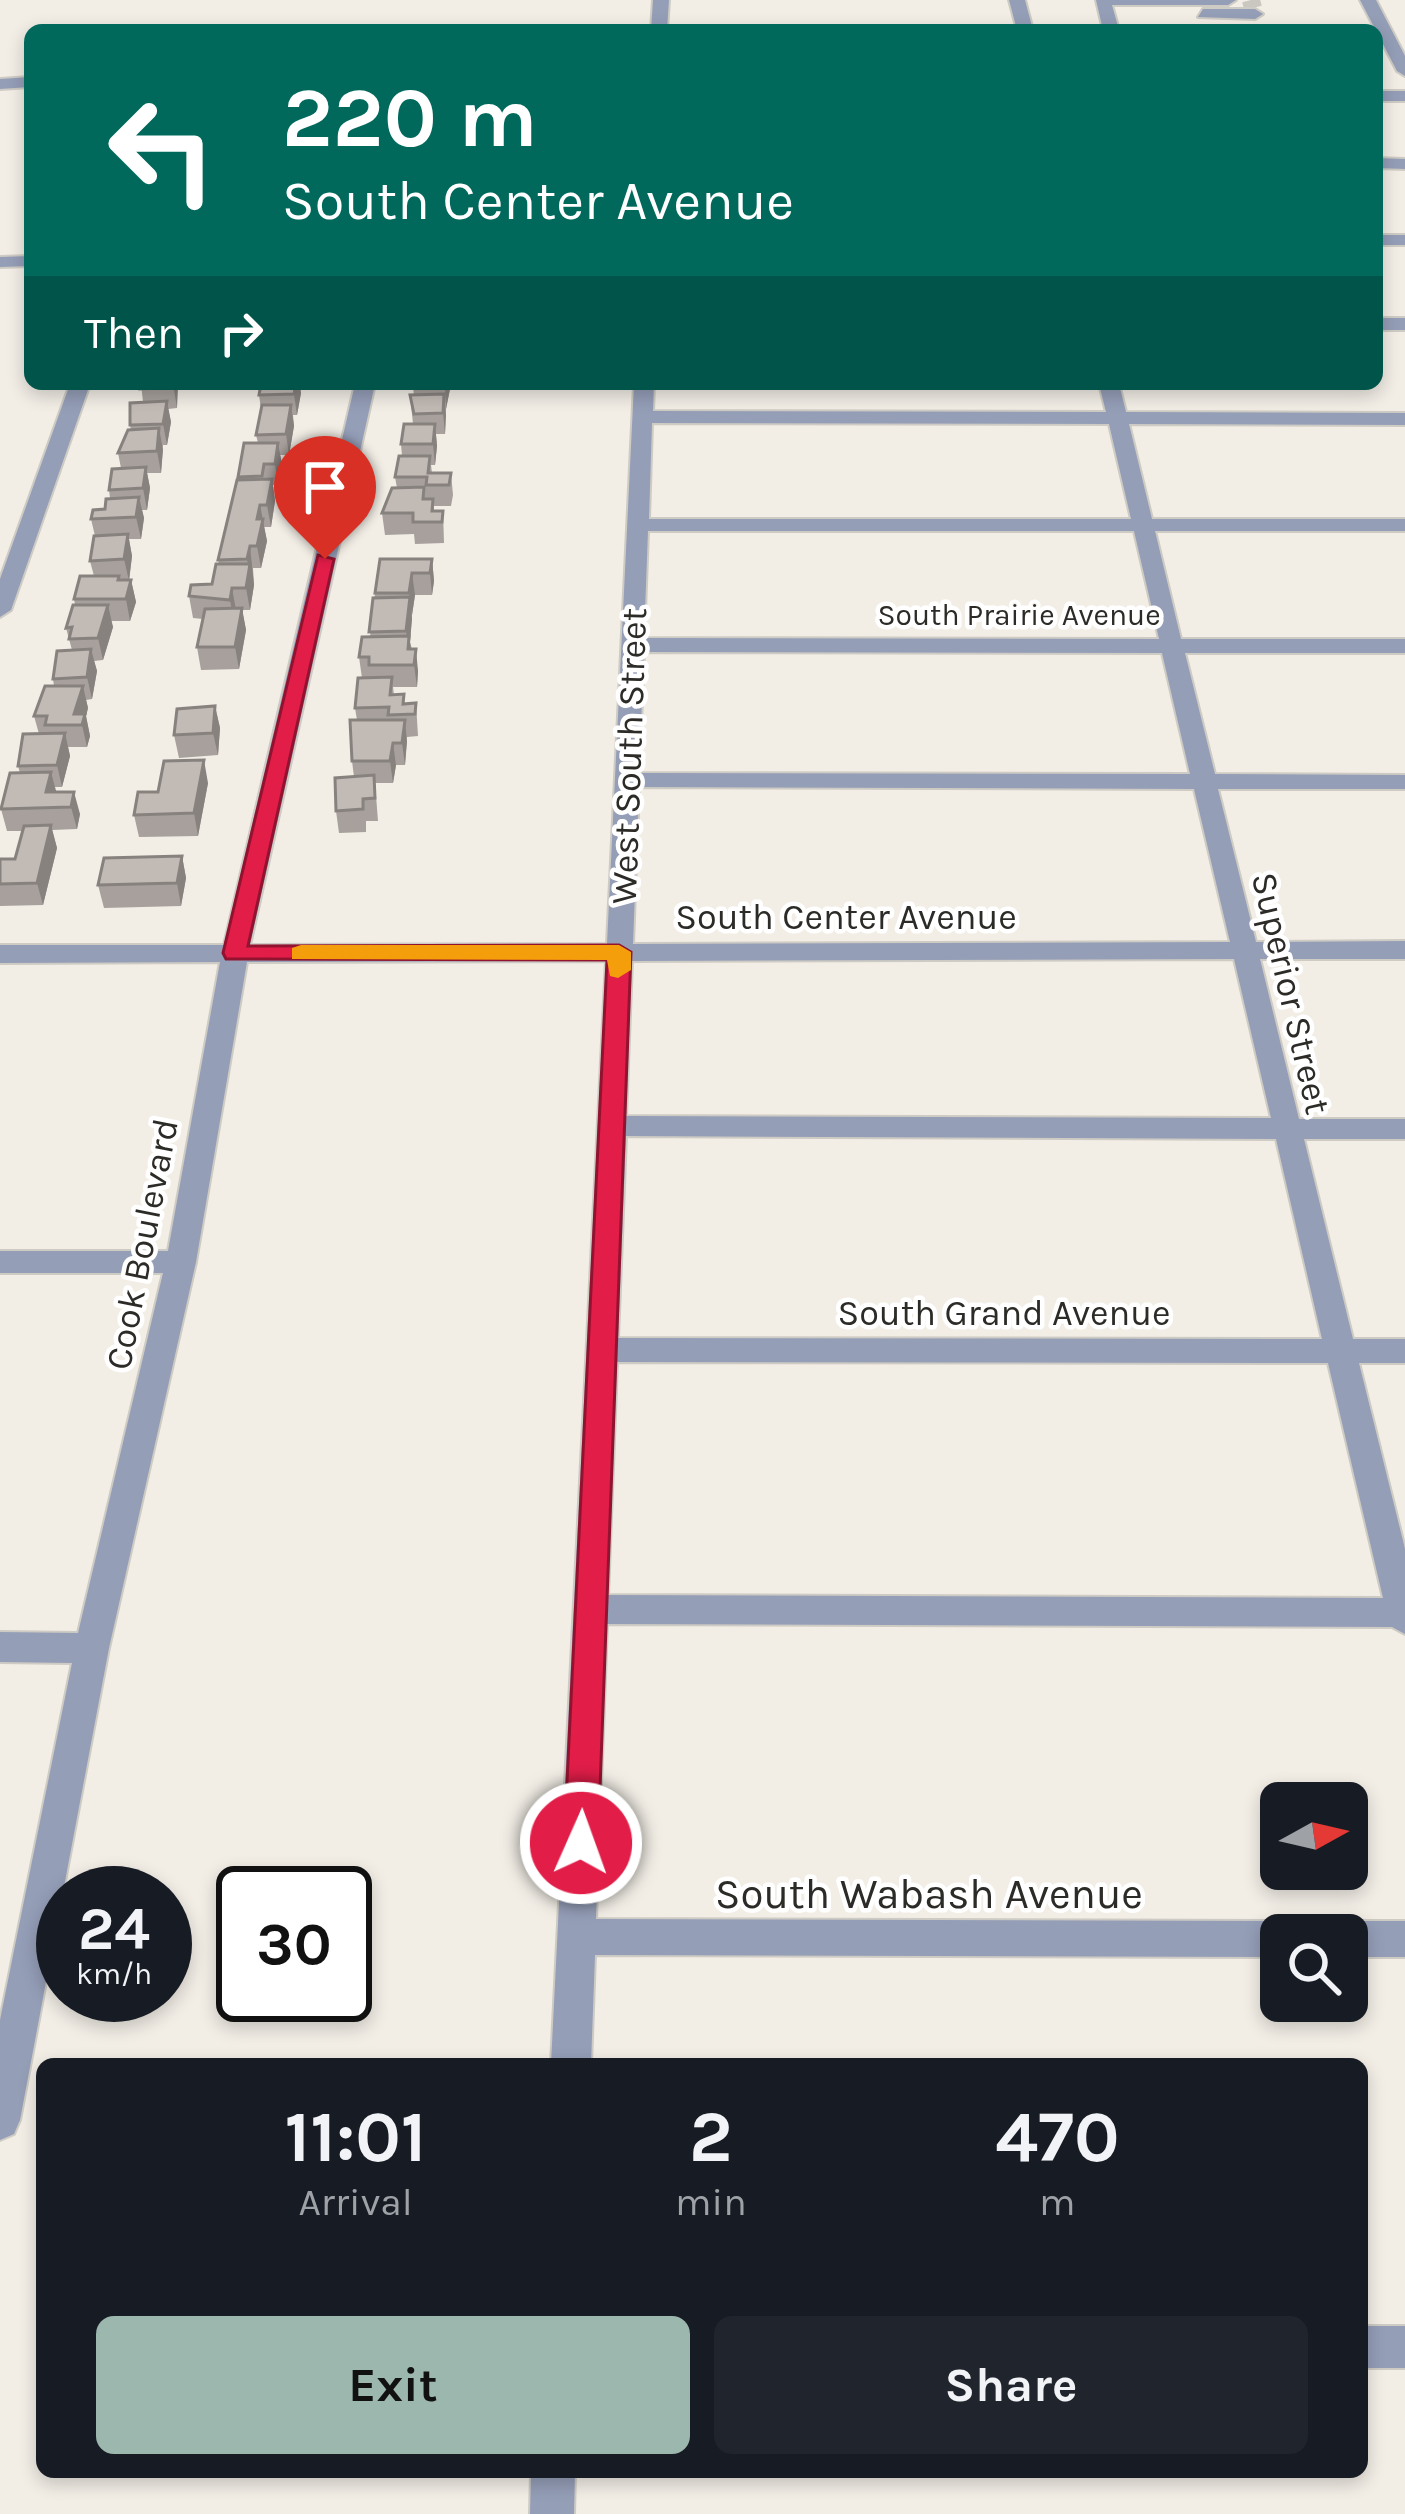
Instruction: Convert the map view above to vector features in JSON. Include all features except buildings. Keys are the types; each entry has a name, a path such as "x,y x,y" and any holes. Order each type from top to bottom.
{"street":[{"path":"1228,0 1103,1 1109,22 1255,18"},
{"path":"1383,36 1405,71"},
{"path":"0,610 78,390"},
{"name":"Cook Boulevard","path":"0,2120 92,1648 181,1262 235,953 363,390"},
{"name":"West South Street","path":"571,2058 644,390"},
{"name":"Superior Street","path":"1111,390 1404,1615"},
{"path":"642,417 1405,419"},
{"path":"638,525 1405,525"},
{"name":"South Prairie Avenue","path":"632,645 1405,646"},
{"path":"626,780 1405,782"},
{"name":"South Center Avenue","path":"0,954 1405,950"},
{"path":"612,1126 1405,1129"},
{"path":"0,1262 181,1262"},
{"name":"South Grand Avenue","path":"602,1350 1405,1351"},
{"path":"591,1609 1404,1615"},
{"path":"0,1647 92,1648"},
{"name":"South Wabash Avenue","path":"577,1936 1260,1939"},
{"path":"1368,1939 1405,1940"},
{"path":"1368,2347 1405,2347"},
{"path":"552,2514 554,2478"}],"tunnel":[{"path":"1251,0 1253,8"}],"slow traffic":[{"path":"301,953 619,952 618,970"}],"route":[{"path":"325,559 235,953 619,952 581,1843"}]}
